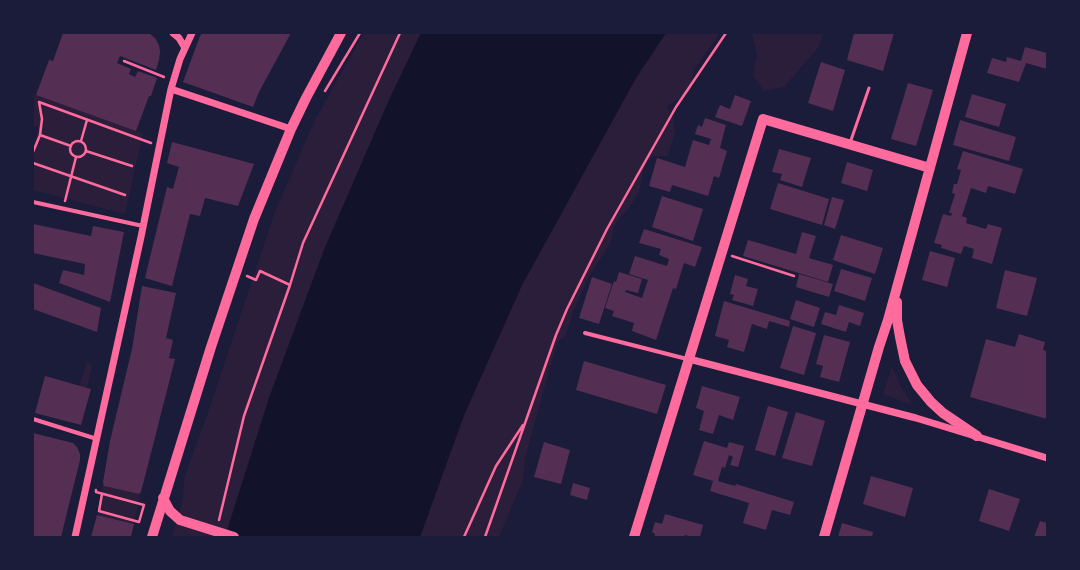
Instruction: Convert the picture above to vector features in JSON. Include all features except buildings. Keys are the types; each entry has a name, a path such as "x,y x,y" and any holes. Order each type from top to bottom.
{"main road":[{"path":"152,537 211,347 254,220 291,129 341,33"},
{"path":"824,537 888,320 967,33"},
{"path":"634,537 763,119 930,168"},
{"path":"898,284 897,320 900,337 905,361 917,385 931,402 943,413 977,436"},
{"path":"163,498 166,505 175,517 189,524 234,537"}],"street":[{"path":"173,33 179,38 185,48"},
{"path":"75,537 143,226 171,89 185,48 192,33"},
{"path":"171,89 291,129"},
{"path":"33,202 143,226"},
{"path":"585,333 863,405 977,436 1047,458"},
{"path":"33,419 97,439"}],"lane":[{"path":"850,144 869,88"}],"path":[{"path":"322,97 360,33"},
{"path":"218,522 244,416 290,285 303,243 400,33"},
{"path":"485,537 556,335 608,229 676,107 726,33"},
{"path":"124,61 174,81"},
{"path":"33,152 40,134 42,119 40,102 160,146"},
{"path":"81,141 88,120"},
{"path":"40,134 71,146"},
{"path":"71,146 76,141 81,141"},
{"path":"76,157 83,156 86,151 86,146 81,141"},
{"path":"71,146 71,151 76,157"},
{"path":"86,151 132,166"},
{"path":"63,208 76,157"},
{"path":"33,163 125,195"},
{"path":"722,253 794,276"},
{"path":"244,275 256,280 260,271 290,285"},
{"path":"464,537 496,466 526,421"},
{"path":"97,484 96,492 144,505 141,523 99,512 102,494"}],"shaded area":[{"path":"364,33 421,33 389,100 324,250 269,398 225,537 172,537 183,499 184,478 211,404 276,209 315,120"},
{"path":"421,33 666,33 636,78 522,285 464,415 420,537 225,537 269,398 324,250 389,100"},
{"path":"666,33 720,33 694,70 690,92 667,106 673,118 675,133 668,156 651,156 643,171 639,192 629,208 614,225 611,242 589,277 573,312 566,335 557,343 525,458 523,480 499,537 420,537 464,415 522,285 636,78"},
{"path":"752,33 822,33 822,38 818,48 784,87 764,91 753,76 757,54"},
{"path":"33,94 143,133 125,214 33,190 33,147 36,141 38,126 33,127"},
{"path":"87,362 92,365 92,367 87,388 79,386"},
{"path":"892,367 901,387 911,402 910,404 883,394"},
{"path":"103,482 107,487 139,494 141,492 134,524 97,515"}]}
